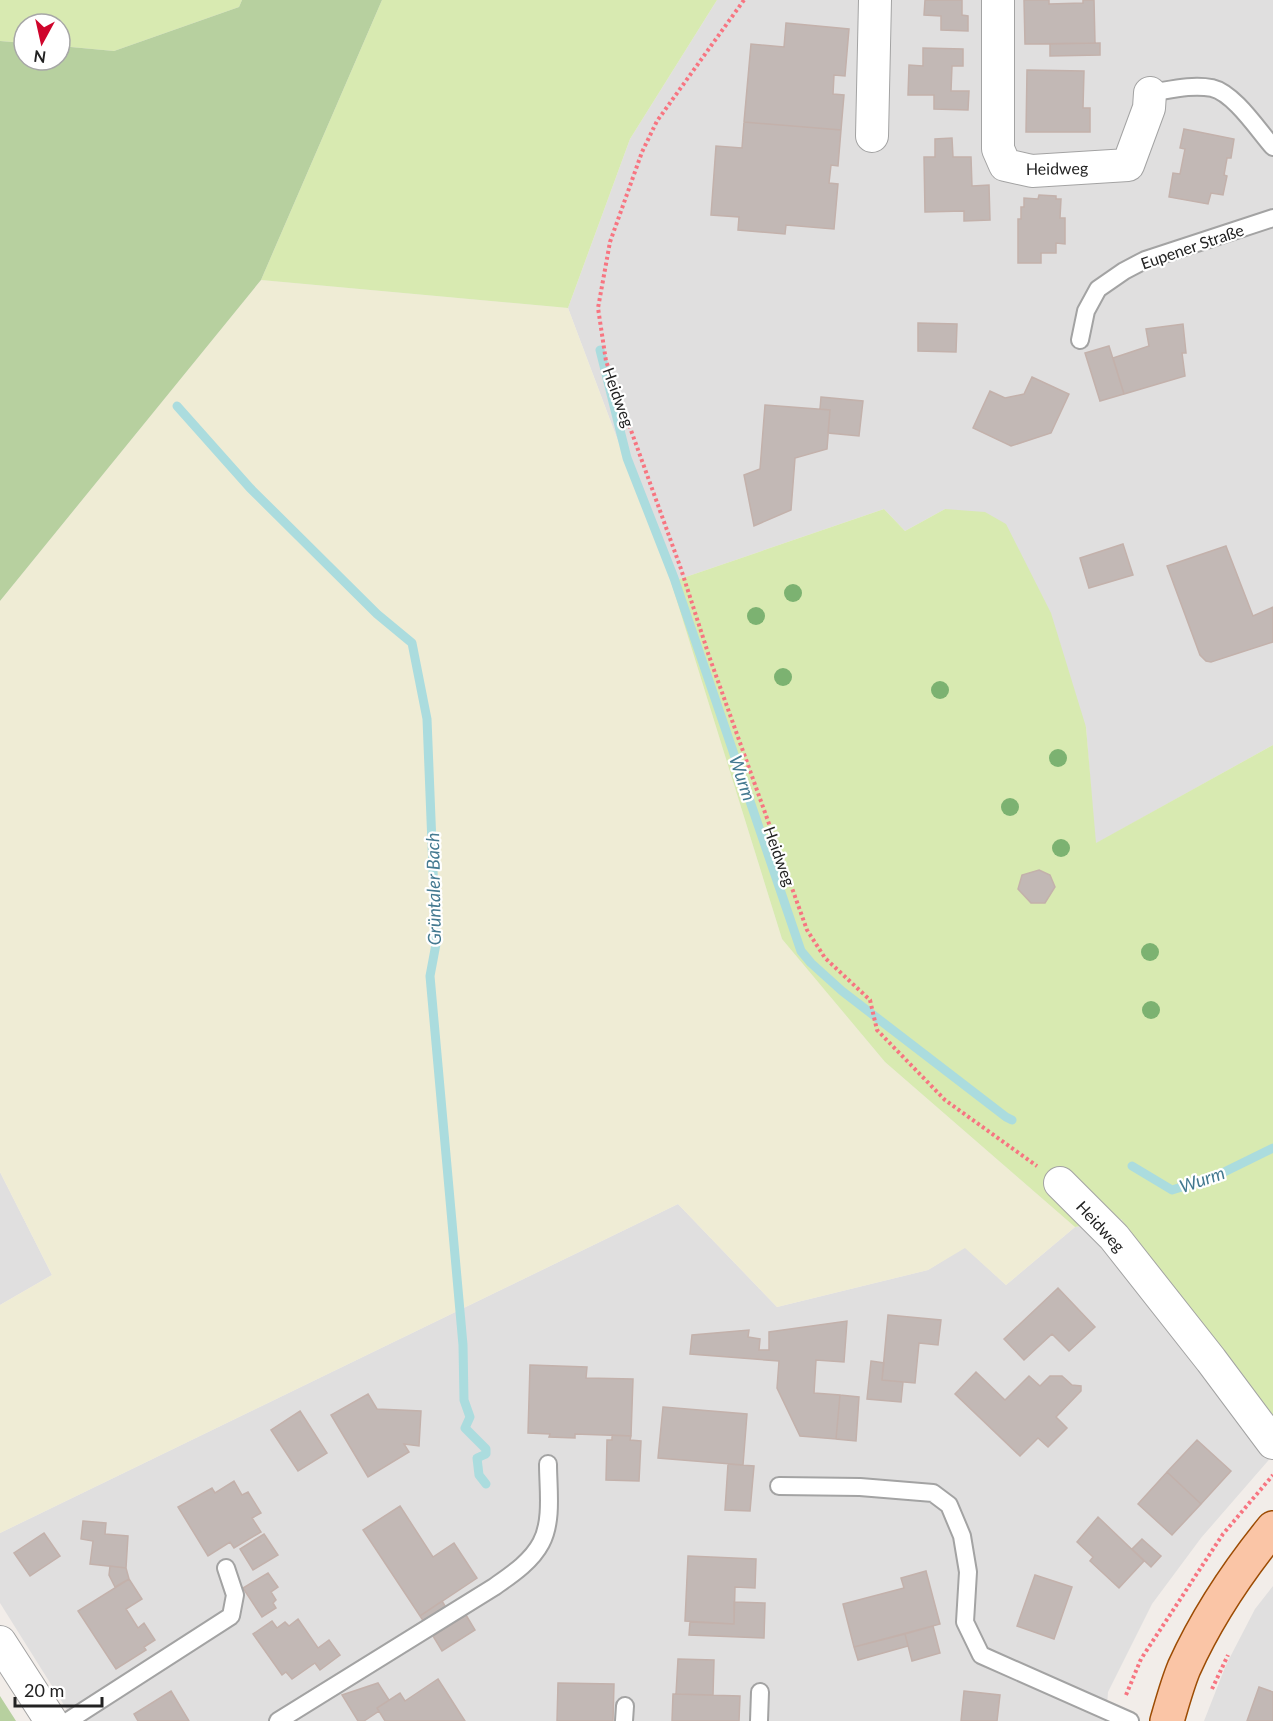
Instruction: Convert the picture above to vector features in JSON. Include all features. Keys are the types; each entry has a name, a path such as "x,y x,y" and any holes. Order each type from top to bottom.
{"main road":[{"path":"1167,1721 1183,1670 1210,1616 1250,1556 1273,1528"}],"street":[{"path":"872,136 875,0"},
{"name":"Heidweg","path":"998,0 998,149 1005,165 1032,171 1128,165 1149,108 1150,93"},
{"name":"Heidweg","path":"1060,1183 1128,1255 1273,1443"},
{"path":"0,1642 51,1721"}],"lane":[{"path":"1150,93 1186,87 1214,88 1230,97 1273,147"},
{"name":"Eupener Straße","path":"1080,340 1086,311 1098,289 1124,271 1145,260 1273,218"},
{"path":"278,1721 494,1587 522,1567 541,1543 548,1518 548,1464"},
{"path":"778,1486 860,1487 933,1493 949,1505 962,1536 968,1572 965,1622 981,1655 1130,1721"},
{"path":"68,1721 231,1616 235,1595 226,1568"},
{"path":"759,1721 760,1692"}],"path":[{"name":"Heidweg","path":"744,0 657,121 642,152 610,242 598,308 606,361 807,930 825,958 870,1000 877,1030 945,1100 1060,1183"},
{"path":"1211,1691 1231,1649"}],"shaded area":[{"path":"717,0 1273,0 1273,745 1095,844 1086,727 945,509 905,531 884,509 671,582 568,308 630,139"},
{"path":"261,280 568,308 671,582 782,939 885,1062 1075,1227 1006,1285 965,1248 928,1270 777,1307 678,1204 0,1533 0,1305 52,1275 0,1172 0,601"},
{"path":"0,1172 52,1275 0,1305"},
{"path":"678,1204 777,1307 928,1270 965,1247 1006,1285 1075,1227 1121,1219 1273,1431 1273,1455 1201,1538 1152,1604 1108,1692 1106,1721 74,1721 0,1603 0,1533"},
{"path":"1273,1586 1273,1721 1204,1721 1226,1665 1255,1609"}],"green space":[{"path":"0,0 242,0 239,7 114,51 72,47 72,12 12,12 12,42 0,41"},
{"path":"242,0 382,0 261,280 0,601 0,41 12,42 12,72 72,72 72,47 114,51 239,7"},
{"path":"382,0 717,0 630,139 568,308 261,280"},
{"path":"884,509 905,531 945,509 985,512 1006,524 1051,613 1086,727 1096,843 1273,745 1273,1431 1121,1219 1075,1227 885,1062 782,939 671,582"},
{"path":"0,1696 16,1721 0,1721"}],"building":[{"path":"925,0 962,0 962,15 968,16 968,31 941,30 941,16 924,15"},
{"path":"1024,0 1049,0 1049,4 1083,3 1083,0 1094,0 1095,43 1025,44"},
{"path":"786,23 849,29 845,76 834,75 833,94 844,95 841,130 744,122 751,44 784,47"},
{"path":"1100,43 1100,55 1050,56 1050,44"},
{"path":"923,48 963,49 963,66 952,66 951,91 969,91 968,110 934,109 934,95 908,95 909,65 923,66"},
{"path":"1027,70 1084,71 1083,108 1090,108 1090,132 1026,132"},
{"path":"744,122 841,130 838,166 831,165 829,183 838,184 834,229 786,225 785,234 738,230 739,217 711,215 716,146 742,148"},
{"path":"1184,129 1234,139 1231,158 1227,158 1224,175 1227,176 1223,195 1211,193 1208,204 1169,197 1173,173 1180,174 1185,149 1180,148"},
{"path":"952,138 953,157 971,157 972,186 989,185 990,220 964,221 964,211 925,212 924,157 935,157 935,139"},
{"path":"1039,195 1056,196 1056,199 1061,199 1060,218 1065,218 1065,244 1056,243 1056,253 1041,253 1041,263 1018,263 1018,219 1021,219 1021,207 1024,207 1024,198 1038,199"},
{"path":"918,323 957,324 956,352 918,351"},
{"path":"1183,324 1186,353 1182,353 1185,376 1124,394 1113,358 1149,346 1146,329"},
{"path":"1109,346 1124,394 1100,401 1085,353"},
{"path":"1032,377 1069,394 1051,433 1011,446 973,428 990,391 1005,398 1024,394"},
{"path":"821,397 863,401 859,436 828,433 830,410 820,409"},
{"path":"765,405 830,410 827,449 795,458 791,510 754,526 744,475 760,469"},
{"path":"1123,544 1133,575 1089,588 1080,558"},
{"path":"1226,546 1253,616 1273,607 1273,642 1211,662 1206,661 1200,655 1167,566"},
{"path":"1039,870 1050,875 1055,887 1045,903 1031,903 1018,889 1022,875"},
{"path":"1058,1288 1095,1327 1069,1351 1052,1334 1024,1360 1004,1339"},
{"path":"888,1315 941,1320 938,1345 919,1343 915,1383 882,1380"},
{"path":"847,1321 844,1362 816,1360 814,1393 840,1395 836,1439 800,1436 777,1388 779,1361 690,1354 692,1335 749,1330 748,1337 760,1339 759,1350 769,1350 769,1332"},
{"path":"871,1361 884,1363 882,1380 903,1382 901,1402 867,1399"},
{"path":"530,1365 587,1367 586,1378 633,1379 631,1436 575,1434 575,1438 528,1433"},
{"path":"976,1372 1005,1400 1029,1376 1040,1386 1050,1376 1062,1376 1072,1385 1081,1386 1081,1391 1056,1417 1067,1428 1048,1447 1038,1438 1020,1456 955,1394"},
{"path":"368,1394 377,1409 421,1411 419,1446 404,1444 409,1452 368,1477 331,1415"},
{"path":"840,1395 859,1397 856,1441 836,1439"},
{"path":"663,1407 747,1414 743,1465 658,1458"},
{"path":"300,1411 327,1453 298,1471 271,1430"},
{"path":"612,1435 631,1436 630,1440 641,1441 639,1481 606,1480 607,1440 612,1440"},
{"path":"1197,1440 1231,1471 1201,1504 1167,1472"},
{"path":"728,1464 754,1466 750,1511 725,1510"},
{"path":"1167,1472 1201,1504 1172,1535 1138,1504"},
{"path":"234,1481 242,1495 248,1492 261,1513 252,1518 261,1532 234,1548 230,1542 208,1556 178,1507 212,1488 215,1493"},
{"path":"400,1506 433,1557 454,1543 477,1578 420,1616 363,1530"},
{"path":"1098,1517 1144,1561 1119,1588 1090,1561 1093,1557 1077,1542"},
{"path":"83,1521 106,1523 105,1534 128,1536 126,1568 90,1564 93,1541 81,1539"},
{"path":"44,1533 60,1556 30,1576 14,1553"},
{"path":"264,1534 278,1555 253,1570 240,1549"},
{"path":"1142,1539 1161,1556 1151,1567 1132,1549"},
{"path":"688,1556 756,1559 755,1588 735,1587 734,1624 685,1621"},
{"path":"110,1566 126,1568 129,1579 115,1587 109,1575"},
{"path":"926,1571 940,1624 854,1647 843,1604 904,1588 901,1578"},
{"path":"268,1573 278,1587 271,1592 276,1600 273,1603 276,1608 262,1617 243,1588"},
{"path":"1035,1575 1072,1587 1054,1639 1017,1626"},
{"path":"129,1579 142,1599 126,1609 138,1628 144,1623 155,1640 144,1647 146,1650 116,1669 78,1611"},
{"path":"442,1601 448,1611 426,1625 420,1616"},
{"path":"734,1602 765,1603 764,1638 689,1635 690,1622 734,1624"},
{"path":"466,1615 475,1630 442,1651 433,1636"},
{"path":"298,1619 318,1648 329,1640 340,1655 320,1670 315,1663 292,1679 286,1672 282,1675 253,1634 272,1621 277,1628 285,1622 289,1626"},
{"path":"933,1626 940,1653 912,1661 905,1634"},
{"path":"905,1634 908,1646 858,1660 854,1647"},
{"path":"678,1659 714,1660 713,1695 676,1694"},
{"path":"438,1679 465,1721 385,1721 377,1708 400,1693 405,1701"},
{"path":"378,1683 389,1700 377,1708 379,1711 364,1721 358,1721 342,1695"},
{"path":"558,1683 614,1684 613,1721 557,1721"},
{"path":"1259,1687 1273,1692 1273,1721 1247,1721"},
{"path":"171,1691 189,1721 138,1721 134,1714"},
{"path":"964,1691 1000,1695 997,1721 961,1721"},
{"path":"673,1694 740,1696 739,1721 672,1721"}],"waterway":[{"name":"Wurm","path":"600,350 627,458 674,578 801,951 842,991 1012,1120"},
{"name":"Grüntaler Bach","path":"177,406 250,488 377,614 412,643 427,719 436,944 430,976 463,1345 464,1400 470,1417 465,1428 486,1449 486,1454 477,1458 479,1475 486,1484"},
{"name":"Wurm","path":"1132,1166 1172,1190 1214,1177 1273,1148"}]}
